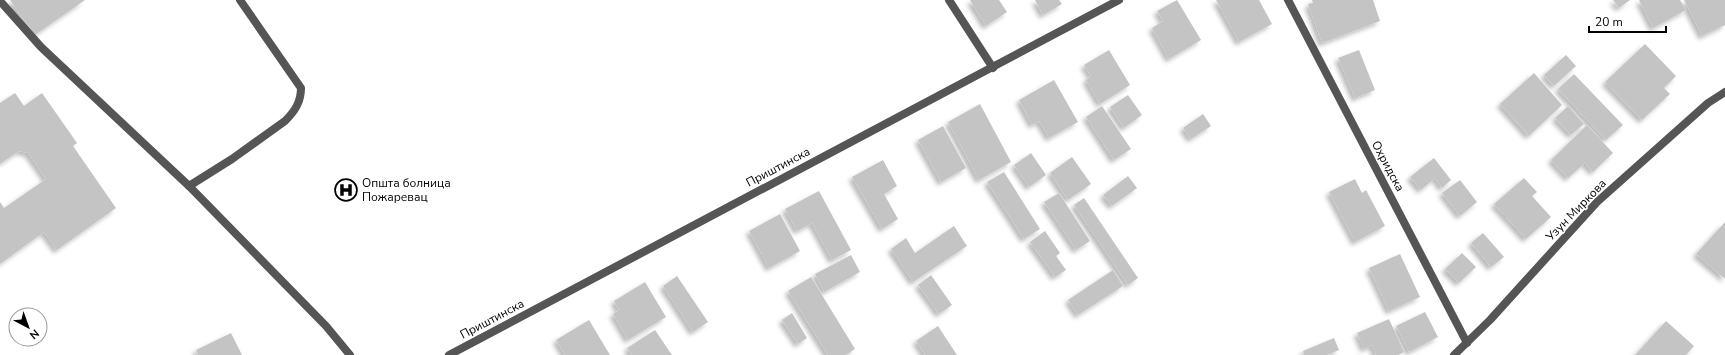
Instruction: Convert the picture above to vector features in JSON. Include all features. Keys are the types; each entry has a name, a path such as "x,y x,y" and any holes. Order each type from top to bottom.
{"street":[{"path":"189,186 232,159 285,120 293,113 301,97 301,88 240,0"},
{"path":"949,0 993,68"},
{"name":"Приштинска","path":"449,355 1119,0"},
{"name":"Охридска","path":"1288,0 1467,343"},
{"path":"0,1 41,47 189,186 326,326 350,355"},
{"name":"Узун Миркова","path":"1454,355 1490,320 1597,202 1708,103 1725,92"}],"building":[{"path":"10,0 85,0 35,35"},
{"path":"970,0 999,0 1007,12 986,26"},
{"path":"1035,0 1059,0 1062,4 1043,15"},
{"path":"1177,0 1201,40 1169,59 1152,28 1163,21 1157,11"},
{"path":"1216,0 1259,0 1272,24 1239,42"},
{"path":"1312,0 1373,0 1380,21 1322,43 1308,4 1313,3"},
{"path":"1613,0 1630,0 1619,8"},
{"path":"1639,0 1680,0 1686,10 1653,28"},
{"path":"1684,0 1725,0 1725,25 1702,36"},
{"path":"1645,44 1676,76 1664,88 1670,94 1642,120 1605,82"},
{"path":"1109,50 1130,85 1100,104 1086,80 1091,76 1084,65"},
{"path":"1359,50 1375,90 1355,98 1338,58"},
{"path":"1566,55 1576,66 1554,86 1544,75"},
{"path":"1534,73 1562,105 1529,136 1500,104"},
{"path":"1574,74 1623,125 1606,140 1558,89"},
{"path":"1054,80 1078,122 1049,138 1039,121 1032,125 1019,100"},
{"path":"15,93 24,106 42,93 77,143 73,146 116,208 57,250 44,232 0,264 0,202 4,208 46,179 28,153 19,151 0,164 0,103"},
{"path":"1128,95 1142,115 1124,128 1110,107"},
{"path":"980,104 1011,162 979,180 948,122"},
{"path":"1102,106 1131,149 1114,160 1086,117"},
{"path":"1568,106 1584,124 1571,135 1555,118"},
{"path":"1203,114 1211,126 1191,139 1183,128"},
{"path":"1587,125 1613,153 1593,172 1585,163 1568,178 1551,160"},
{"path":"943,126 966,168 941,182 918,140"},
{"path":"1031,153 1046,175 1029,187 1014,165"},
{"path":"1072,157 1091,184 1068,200 1050,173"},
{"path":"1434,158 1451,180 1442,188 1435,178 1421,190 1410,177"},
{"path":"883,160 897,186 884,194 898,219 882,229 852,177"},
{"path":"1004,172 1040,229 1024,239 987,182"},
{"path":"1128,176 1137,188 1112,206 1103,195"},
{"path":"1524,178 1537,192 1532,196 1551,217 1526,239 1494,204"},
{"path":"1355,179 1362,193 1366,190 1385,226 1355,242 1329,192"},
{"path":"1460,180 1477,202 1460,216 1442,193"},
{"path":"819,191 851,250 832,260 812,223 797,231 785,209"},
{"path":"1059,193 1090,241 1076,250 1044,202"},
{"path":"1084,198 1138,278 1128,285 1074,205"},
{"path":"780,214 800,251 769,268 749,231"},
{"path":"1725,222 1725,279 1696,254"},
{"path":"954,226 967,246 913,282 891,249 906,238 915,253"},
{"path":"1045,231 1060,253 1056,256 1066,270 1055,277 1030,242"},
{"path":"1483,233 1504,257 1491,267 1471,243"},
{"path":"1462,253 1476,267 1459,283 1445,269"},
{"path":"1400,254 1420,297 1389,311 1369,268"},
{"path":"851,255 860,272 824,292 815,274"},
{"path":"1113,270 1123,286 1078,315 1068,300"},
{"path":"931,275 952,305 939,314 918,285"},
{"path":"677,276 708,322 693,332 663,286"},
{"path":"811,277 855,349 846,355 828,355 788,291"},
{"path":"645,282 666,317 628,340 613,314 619,310 614,301"},
{"path":"1425,312 1438,337 1409,352 1396,326"},
{"path":"792,313 807,338 798,344 782,320"},
{"path":"1389,319 1404,352 1398,355 1376,355 1372,345 1364,349 1357,333"},
{"path":"589,320 610,355 565,355 556,340"},
{"path":"1666,321 1694,346 1686,355 1635,355"},
{"path":"938,326 957,355 925,355 916,341"},
{"path":"655,330 672,355 632,355 627,348"},
{"path":"231,333 242,355 198,355 196,350"},
{"path":"1334,338 1339,350 1327,355 1304,355 1303,351"}],"place":[{"name":"Општа болница Пожаревац","path":"346,190"}]}
